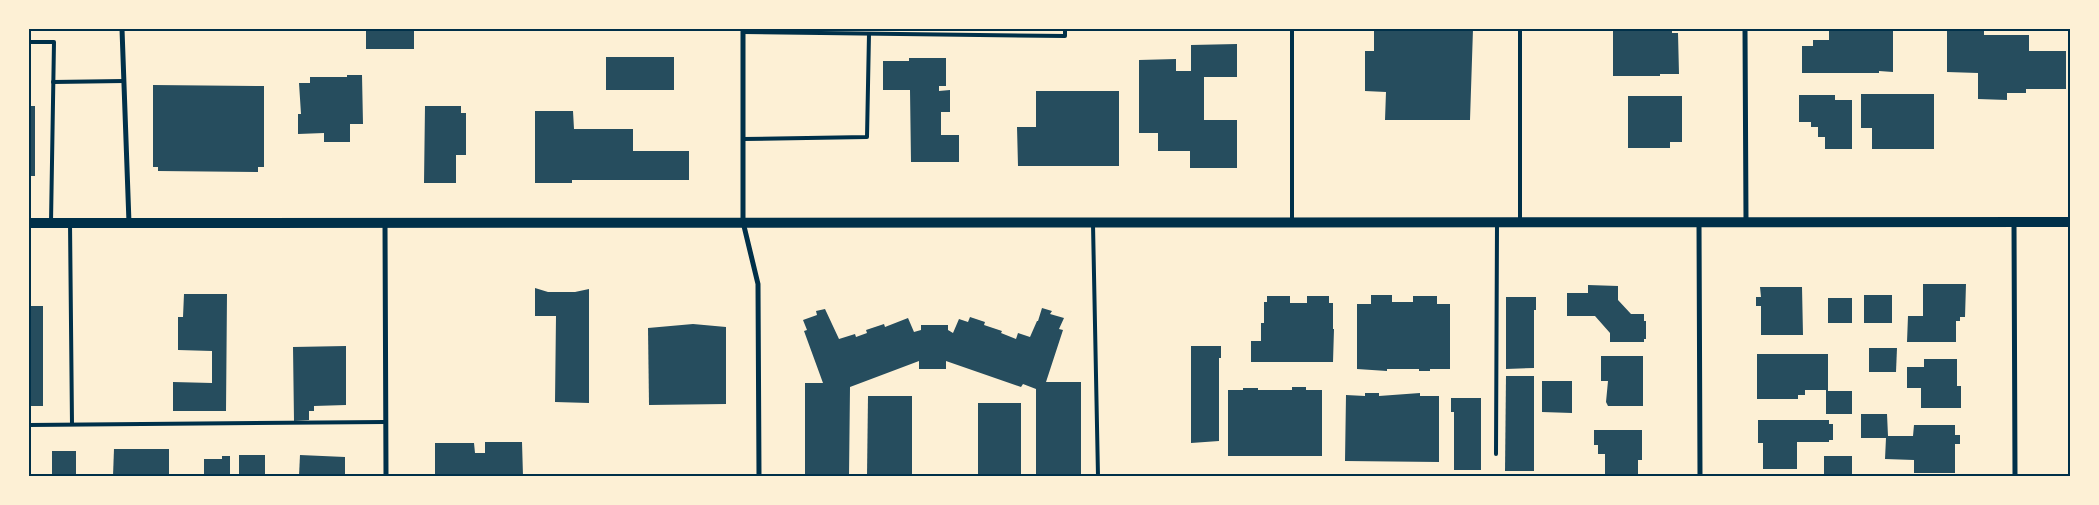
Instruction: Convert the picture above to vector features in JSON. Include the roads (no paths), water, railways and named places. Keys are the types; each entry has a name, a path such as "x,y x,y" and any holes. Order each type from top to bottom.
{"main road":[{"path":"29,223 2070,222"}],"street":[{"path":"122,29 129,223"},
{"path":"1745,29 1746,221"},
{"path":"743,31 743,222 758,284 759,476"},
{"path":"1699,221 1700,476"},
{"path":"2014,221 2016,476"},
{"path":"385,223 386,476"}],"lane":[{"path":"743,31 1065,36 1065,29"},
{"path":"1292,29 1292,222"},
{"path":"1520,29 1520,222"},
{"path":"743,139 867,137 869,34"},
{"path":"29,42 54,42 51,223"},
{"path":"53,82 124,81"},
{"path":"1093,222 1098,476"},
{"path":"1496,454 1497,222"},
{"path":"70,223 72,424"},
{"path":"29,425 386,422"}]}
